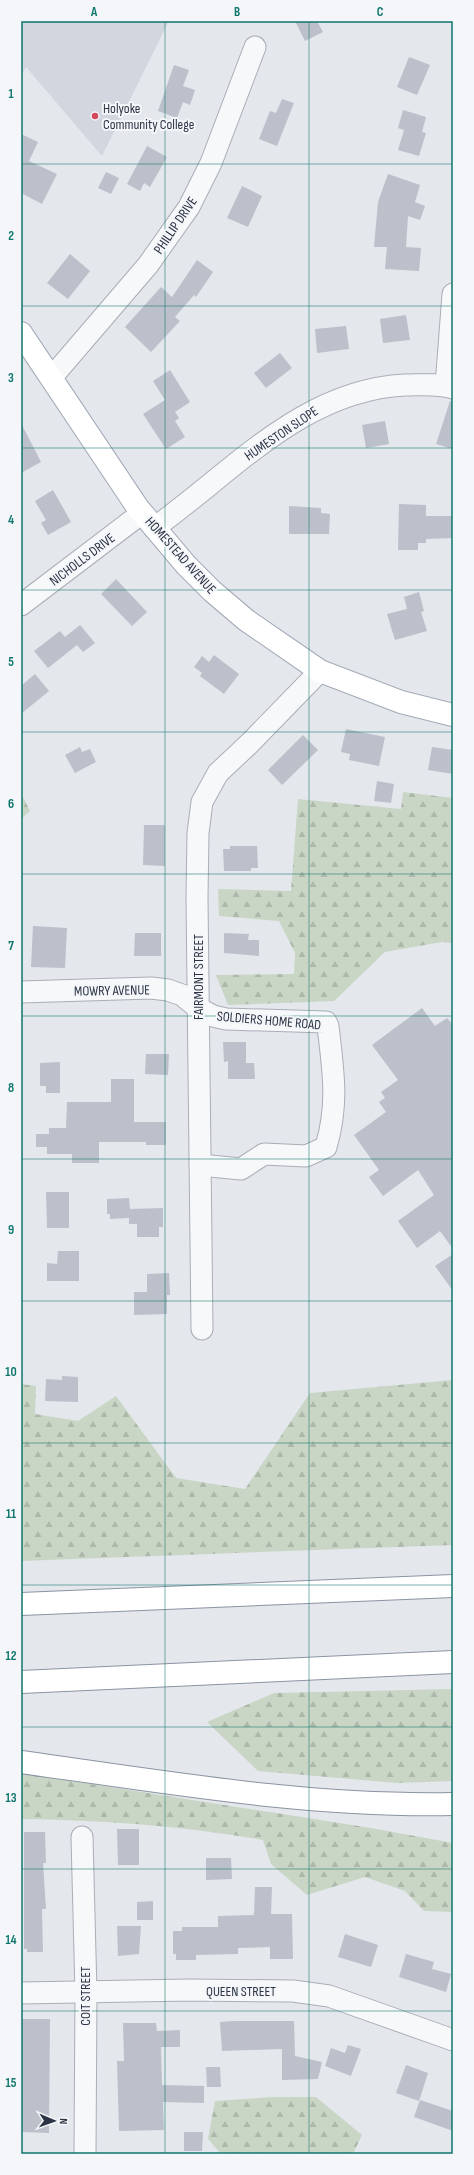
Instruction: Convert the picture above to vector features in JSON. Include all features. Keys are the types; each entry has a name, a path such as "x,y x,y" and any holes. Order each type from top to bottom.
{"main road":[{"name":"HOMESTEAD AVENUE","path":"21,333 148,520 186,565 212,591 246,620 320,671 401,702 453,715"},
{"path":"21,1604 453,1586"},
{"path":"21,1682 453,1662"},
{"path":"21,1762 292,1799 401,1805 453,1804"},
{"path":"401,1805 425,1815 453,1820"}],"street":[{"name":"PHILLIP DRIVE","path":"52,378 148,265 189,207 210,163 255,47"},
{"path":"450,387 453,294"},
{"name":"HUMESTON SLOPE","path":"148,520 228,469 315,409 348,396 383,388 419,385 450,387"},
{"name":"NICHOLLS DRIVE","path":"21,605 148,520"},
{"name":"FAIRMONT STREET","path":"202,1329 197,898 198,833 202,802 218,773 250,743 320,671"},
{"name":"MOWRY AVENUE","path":"21,992 151,988 168,990 182,995 198,1008"},
{"name":"SOLDIERS HOME ROAD","path":"198,1008 213,1016 226,1019 326,1022 328,1026 335,1088 331,1128 326,1147 306,1156 264,1154 241,1169 200,1165"},
{"name":"COIT STREET","path":"82,1837 86,1993 85,2154"},
{"name":"QUEEN STREET","path":"21,1994 293,1991 329,1996 453,2040"}],"shaded area":[{"name":"Holyoke Community College","path":"21,21 169,21 102,156 26,67 21,76"}],"green space":[{"path":"403,792 453,798 453,943 442,942 385,952 334,1001 228,1005 216,975 294,974 295,953 279,921 219,916 218,889 291,891 298,799 401,809"},
{"path":"21,793 30,811 21,819"},
{"path":"453,1380 453,1545 21,1561 21,1384 36,1386 35,1414 78,1421 116,1396 176,1478 245,1489 310,1393"},
{"path":"453,1689 453,1781 397,1783 258,1771 207,1722 274,1693"},
{"path":"21,1773 371,1828 453,1843 453,1912 424,1911 405,1891 365,1877 307,1895 271,1864 263,1840 173,1827 82,1821 21,1819"},
{"path":"274,2097 316,2097 362,2135 353,2154 221,2154 208,2139 215,2101"}],"building":[{"path":"295,21 317,21 323,32 305,41"},
{"path":"409,57 430,65 417,95 397,87"},
{"path":"174,65 189,70 183,86 195,90 190,105 183,102 177,118 158,111"},
{"path":"282,99 294,103 277,146 259,139 270,111 276,113"},
{"path":"403,110 426,117 422,132 426,133 419,156 398,150 404,130 398,128"},
{"path":"21,134 38,142 29,161 57,174 42,204 21,193"},
{"path":"147,146 167,157 150,187 144,183 140,191 127,184"},
{"path":"106,172 119,178 111,194 98,188"},
{"path":"388,174 420,185 415,202 425,206 420,220 408,216 406,247 421,248 419,271 385,269 387,247 374,247 378,202"},
{"path":"242,186 262,196 248,227 227,218"},
{"path":"70,254 90,271 68,299 47,283"},
{"path":"197,260 213,272 196,297 194,295 175,317 180,321 151,352 125,327 161,287 172,297"},
{"path":"406,315 410,340 383,343 380,319"},
{"path":"346,326 349,349 317,353 315,329"},
{"path":"280,353 292,368 266,388 254,373"},
{"path":"170,370 190,402 175,412 179,418 175,421 185,437 166,449 143,414 165,400 153,381"},
{"path":"450,401 453,401 453,449 436,444"},
{"path":"385,421 389,444 366,448 362,425"},
{"path":"21,423 41,462 21,473"},
{"path":"53,490 71,522 48,535 41,523 46,520 35,501"},
{"path":"399,504 426,505 426,516 453,516 453,538 426,539 426,543 418,543 418,550 398,550"},
{"path":"289,506 321,508 321,513 330,514 329,534 289,534"},
{"path":"116,579 147,612 132,626 101,594"},
{"path":"419,592 424,611 421,612 427,631 395,640 387,614 407,609 404,597"},
{"path":"80,625 95,643 83,652 77,645 48,668 34,651 60,631 65,637"},
{"path":"214,655 239,674 224,694 200,676 202,673 194,667 202,656 209,662"},
{"path":"35,674 49,691 21,714 21,686"},
{"path":"346,729 385,737 379,766 349,760 350,754 341,752"},
{"path":"303,735 318,750 282,785 268,770"},
{"path":"80,747 82,752 90,749 96,762 75,773 65,755"},
{"path":"432,747 453,750 453,774 428,770"},
{"path":"377,781 394,784 391,803 374,801"},
{"path":"144,825 165,825 165,866 143,865"},
{"path":"230,846 257,846 258,868 251,868 251,871 224,871 223,849 230,849"},
{"path":"33,926 67,928 65,968 31,967"},
{"path":"135,933 161,933 161,956 134,956"},
{"path":"224,933 249,934 248,940 259,940 259,956 224,953"},
{"path":"422,1008 435,1026 447,1018 453,1025 453,1249 440,1231 417,1248 398,1221 434,1195 418,1170 383,1196 369,1177 379,1170 354,1135 386,1112 379,1102 385,1098 381,1092 398,1080 372,1045"},
{"path":"223,1042 246,1042 246,1063 254,1063 255,1079 228,1079 228,1061 224,1062"},
{"path":"146,1054 169,1054 168,1075 145,1074"},
{"path":"60,1062 60,1093 46,1093 46,1086 40,1086 40,1063"},
{"path":"111,1079 134,1079 134,1122 166,1122 166,1145 146,1145 146,1142 99,1142 99,1163 72,1163 72,1154 47,1154 47,1147 36,1147 36,1134 49,1134 49,1128 66,1128 67,1102 111,1102"},
{"path":"46,1192 69,1192 69,1228 47,1228"},
{"path":"129,1198 130,1209 163,1208 163,1227 159,1227 159,1237 137,1237 137,1224 129,1224 129,1218 110,1219 110,1214 107,1214 107,1199"},
{"path":"58,1251 79,1251 79,1281 47,1281 47,1263 57,1264"},
{"path":"453,1254 453,1291 435,1266"},
{"path":"169,1273 170,1295 167,1295 167,1314 134,1315 134,1292 147,1292 147,1274"},
{"path":"62,1376 78,1377 78,1402 45,1401 46,1379 62,1380"},
{"path":"117,1829 139,1829 139,1865 118,1865"},
{"path":"24,1832 45,1832 46,1863 43,1863 46,1909 42,1909 43,1952 27,1952 27,1949 24,1949"},
{"path":"206,1858 231,1858 232,1879 206,1880"},
{"path":"255,1887 272,1887 271,1914 292,1914 293,1959 270,1959 270,1947 238,1948 238,1954 196,1955 196,1960 176,1960 176,1954 173,1954 173,1931 182,1931 182,1927 218,1927 218,1916 254,1915"},
{"path":"153,1901 153,1920 137,1920 137,1902"},
{"path":"117,1926 141,1926 139,1954 118,1956"},
{"path":"345,1934 378,1945 371,1967 338,1957"},
{"path":"406,1954 434,1962 432,1969 451,1974 446,1992 399,1977"},
{"path":"21,2019 50,2019 49,2133 21,2132"},
{"path":"294,2021 295,2056 322,2062 318,2079 282,2080 282,2049 222,2051 220,2022"},
{"path":"123,2023 156,2023 157,2031 180,2030 180,2047 161,2047 162,2085 204,2086 204,2103 163,2102 164,2130 119,2131 117,2061 124,2061"},
{"path":"348,2045 361,2049 351,2076 325,2066 331,2048 345,2053"},
{"path":"406,2065 428,2073 419,2101 396,2093"},
{"path":"206,2067 220,2067 221,2087 207,2087"},
{"path":"420,2100 453,2111 453,2131 414,2117"},
{"path":"184,2132 203,2132 202,2151 184,2151"}],"place":[{"name":"Holyoke Community College","path":"95,116"}]}
